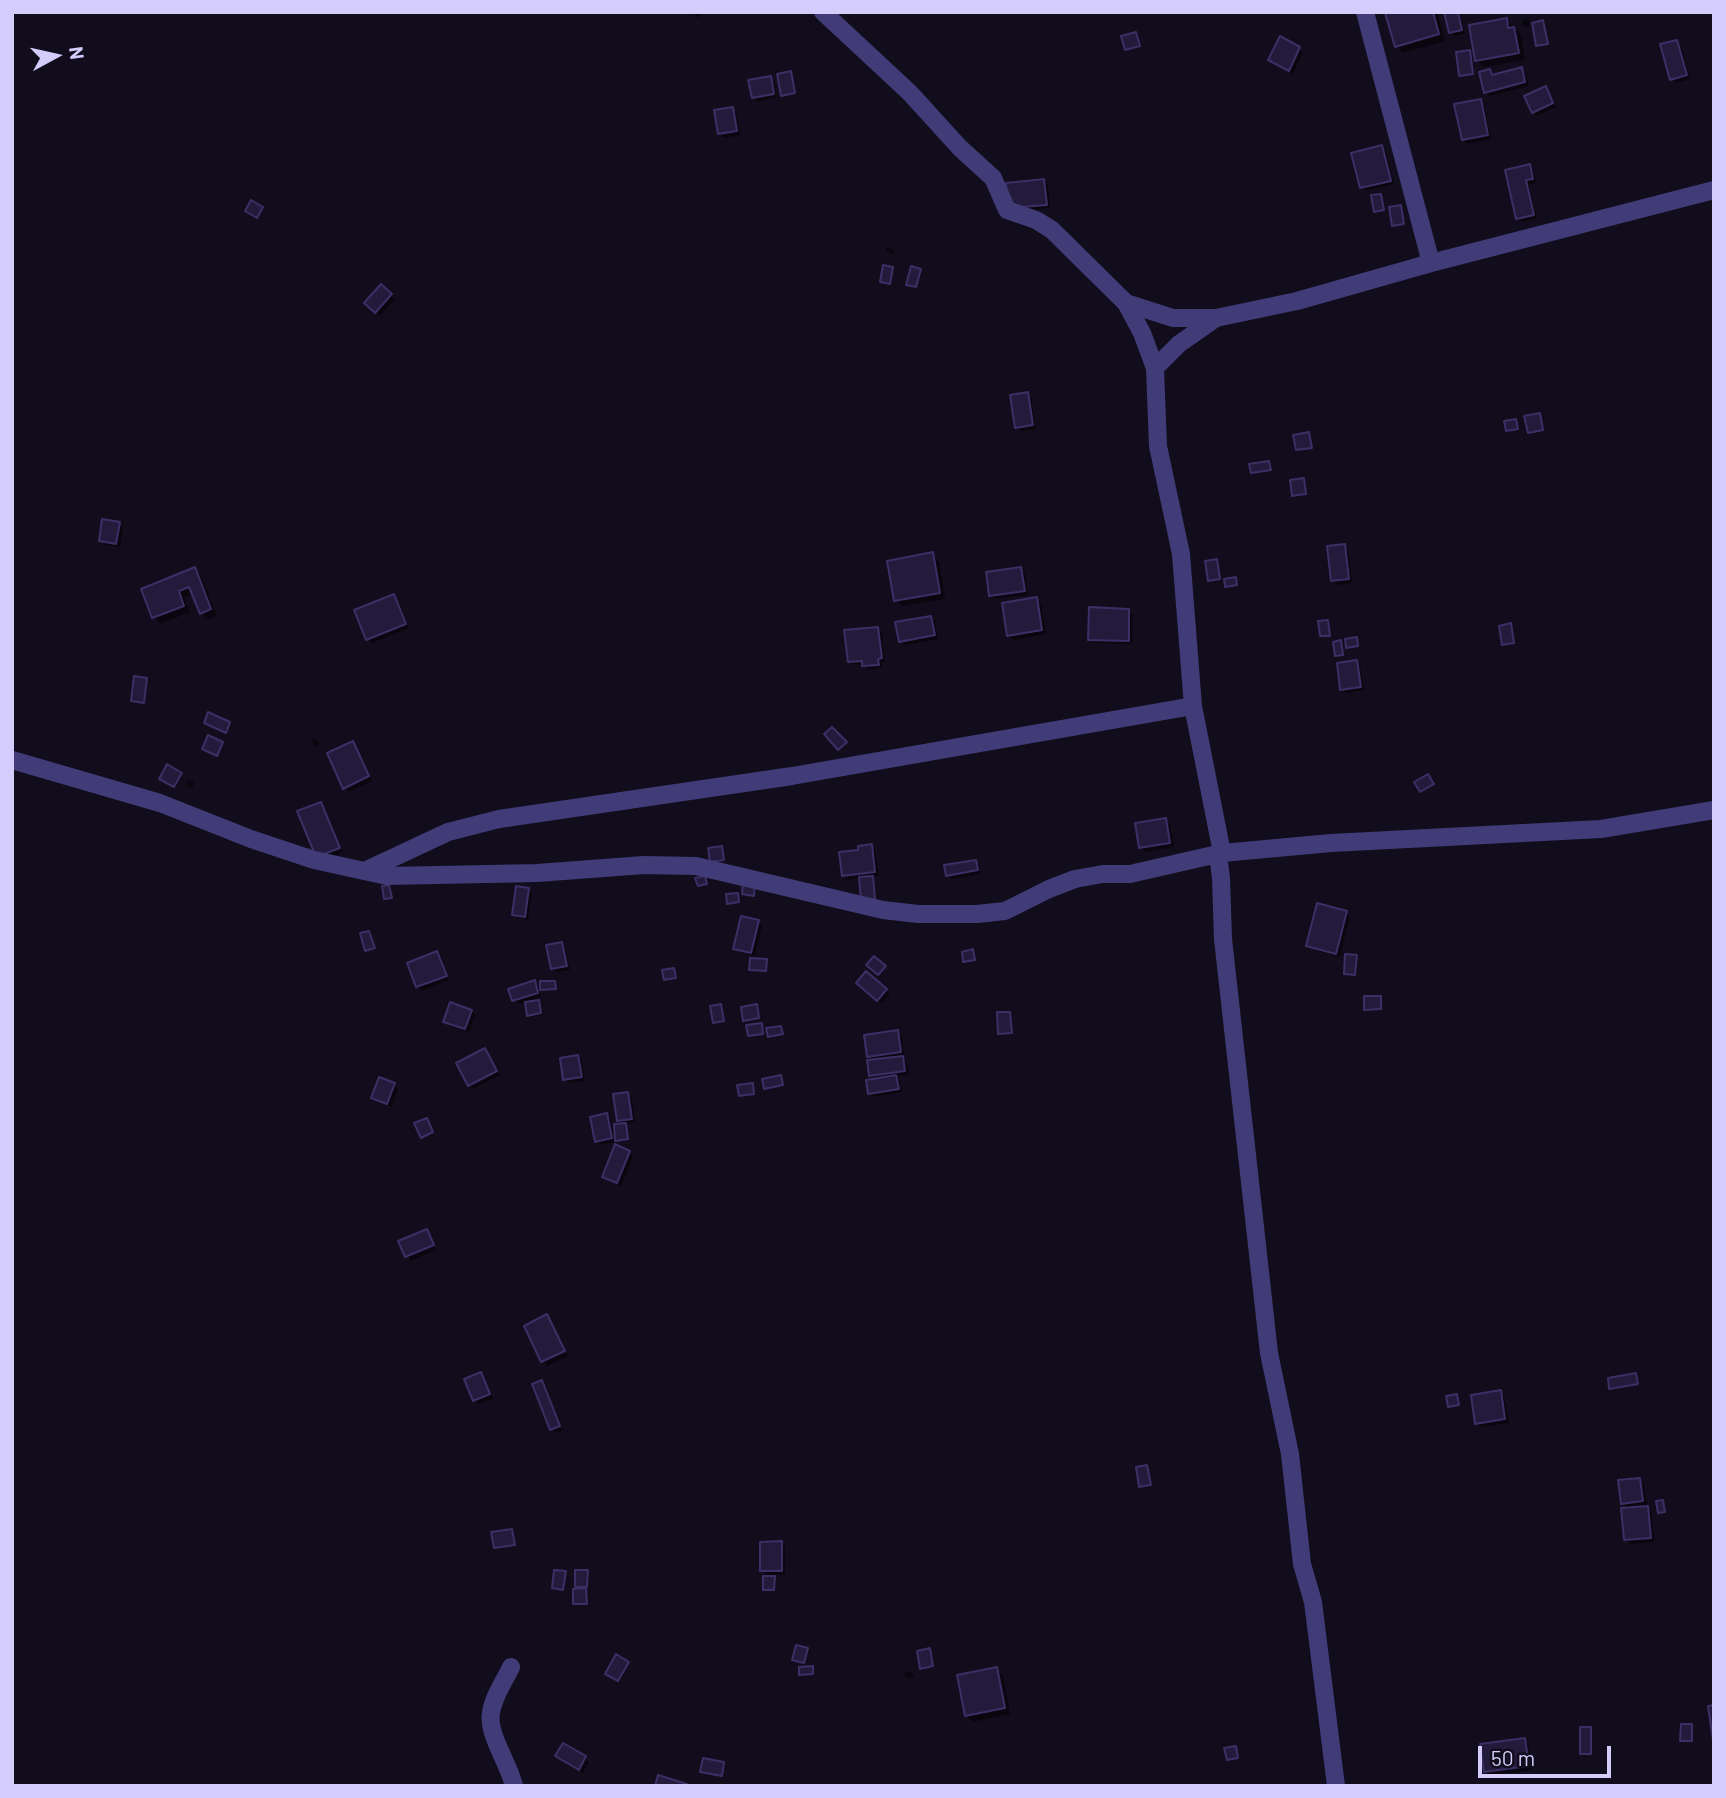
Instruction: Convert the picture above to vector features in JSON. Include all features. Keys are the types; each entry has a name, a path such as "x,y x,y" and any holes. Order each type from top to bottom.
{"street":[{"path":"824,12 910,93 960,148 993,178 1007,210 1036,220 1052,230 1126,303 1142,333 1155,368 1158,446 1181,554 1193,706 1220,853 1223,939 1269,1353 1290,1454 1302,1564 1313,1602 1336,1786"},
{"path":"1365,12 1431,263"},
{"path":"1126,303 1173,318 1216,318 1297,302 1431,263 1714,190"},
{"path":"1155,368 1179,344 1216,318"},
{"path":"367,870 448,832 499,819 792,776 1193,706"},
{"path":"12,760 160,803 251,839 314,860 387,876 537,873 644,865 696,866 883,910 918,914 1005,911 1075,879 1103,874 1129,874 1220,853 1345,842 1601,829 1714,810"},
{"path":"511,1667 494,1699 490,1714 491,1726 514,1786"}],"building":[{"path":"1433,12 1439,34 1395,47 1385,13"},
{"path":"1444,12 1458,12 1462,30 1449,33"},
{"path":"1507,18 1508,28 1514,27 1519,53 1475,61 1469,25"},
{"path":"1543,20 1548,44 1536,46 1532,23"},
{"path":"1136,32 1140,46 1125,50 1121,36"},
{"path":"1280,36 1300,47 1289,71 1268,60"},
{"path":"1677,40 1687,75 1670,80 1660,44"},
{"path":"1470,50 1473,74 1459,76 1456,52"},
{"path":"1522,67 1525,82 1484,93 1479,72 1490,69 1492,75"},
{"path":"791,71 795,93 781,96 777,74"},
{"path":"771,76 774,94 752,98 748,80"},
{"path":"1546,86 1553,103 1532,113 1524,96"},
{"path":"1481,99 1488,135 1462,140 1454,104"},
{"path":"733,107 737,131 718,134 714,110"},
{"path":"1382,145 1391,181 1360,188 1351,153"},
{"path":"1530,164 1533,179 1526,180 1534,215 1516,219 1505,170"},
{"path":"1044,179 1047,205 1009,208 1006,183"},
{"path":"1381,194 1384,210 1374,212 1371,195"},
{"path":"251,200 263,207 257,218 245,211"},
{"path":"1401,205 1404,224 1392,226 1389,207"},
{"path":"883,265 893,267 890,284 880,282"},
{"path":"911,266 921,269 916,287 906,285"},
{"path":"381,284 392,294 375,313 364,303"},
{"path":"1028,392 1033,425 1015,428 1010,395"},
{"path":"1540,413 1543,430 1528,433 1524,416"},
{"path":"1516,419 1518,429 1506,431 1504,421"},
{"path":"1309,432 1312,448 1296,450 1293,435"},
{"path":"1269,461 1271,470 1251,473 1249,464"},
{"path":"1304,478 1306,494 1292,496 1290,480"},
{"path":"102,519 120,522 116,544 99,541"},
{"path":"1345,544 1349,579 1331,581 1327,546"},
{"path":"933,552 940,593 894,601 887,561"},
{"path":"1217,559 1220,579 1208,581 1205,561"},
{"path":"195,567 211,609 200,614 189,587 179,591 184,606 152,618 141,589"},
{"path":"1021,567 1025,591 989,596 986,572"},
{"path":"1236,577 1237,585 1225,587 1224,579"},
{"path":"394,594 406,624 366,640 354,610"},
{"path":"1037,597 1042,630 1007,636 1002,603"},
{"path":"1089,607 1129,609 1129,641 1088,640"},
{"path":"931,616 935,635 899,642 895,622"},
{"path":"1328,620 1330,636 1320,636 1318,621"},
{"path":"1511,623 1514,643 1502,645 1499,626"},
{"path":"878,627 882,658 878,659 879,665 862,666 862,661 848,662 844,630"},
{"path":"1357,637 1358,646 1346,648 1345,639"},
{"path":"1341,640 1343,655 1335,656 1333,642"},
{"path":"1357,660 1361,687 1340,690 1337,663"},
{"path":"134,676 147,678 144,703 131,701"},
{"path":"208,712 230,722 226,733 204,723"},
{"path":"832,727 847,742 838,750 824,734"},
{"path":"208,735 223,742 217,756 202,749"},
{"path":"353,741 369,776 343,789 327,753"},
{"path":"167,764 182,773 174,787 159,779"},
{"path":"1428,774 1434,784 1420,792 1414,782"},
{"path":"321,802 340,848 316,857 297,811"},
{"path":"1166,818 1170,843 1139,848 1135,823"},
{"path":"872,844 875,872 842,876 839,852 858,850 858,846"},
{"path":"722,846 724,860 710,862 708,848"},
{"path":"976,860 978,870 946,876 944,865"},
{"path":"705,876 707,884 698,886 695,878"},
{"path":"873,876 875,899 861,901 859,877"},
{"path":"743,881 755,882 754,896 742,894"},
{"path":"389,885 392,898 384,899 382,886"},
{"path":"516,886 529,888 525,917 512,915"},
{"path":"738,893 739,902 727,904 726,894"},
{"path":"1317,903 1347,911 1336,954 1306,946"},
{"path":"741,916 759,920 751,953 733,949"},
{"path":"369,931 375,948 365,951 360,933"},
{"path":"562,942 567,966 551,969 546,945"},
{"path":"973,949 975,960 963,962 962,952"},
{"path":"437,951 447,976 416,987 407,963"},
{"path":"1345,954 1357,955 1355,975 1344,974"},
{"path":"874,956 886,966 878,975 866,965"},
{"path":"750,958 767,959 766,971 749,970"},
{"path":"674,968 676,978 664,980 662,970"},
{"path":"866,971 887,989 877,1001 856,983"},
{"path":"535,980 538,993 512,1001 508,989"},
{"path":"540,981 555,981 556,989 540,990"},
{"path":"1364,996 1381,996 1381,1009 1364,1010"},
{"path":"539,1000 541,1013 527,1016 525,1002"},
{"path":"450,1002 472,1010 465,1029 443,1022"},
{"path":"721,1004 724,1021 713,1023 710,1006"},
{"path":"757,1004 759,1018 743,1021 741,1007"},
{"path":"997,1012 1010,1012 1012,1033 998,1034"},
{"path":"762,1023 763,1034 748,1036 746,1025"},
{"path":"781,1026 783,1034 768,1037 766,1028"},
{"path":"898,1030 901,1052 867,1057 864,1035"},
{"path":"485,1048 497,1071 468,1086 456,1063"},
{"path":"578,1055 582,1077 563,1080 560,1058"},
{"path":"903,1056 905,1071 869,1076 867,1060"},
{"path":"781,1075 783,1085 764,1089 762,1079"},
{"path":"896,1075 899,1089 868,1094 866,1080"},
{"path":"379,1077 395,1083 387,1104 371,1098"},
{"path":"753,1083 754,1094 739,1096 737,1085"},
{"path":"628,1092 632,1119 617,1121 613,1094"},
{"path":"607,1113 612,1138 595,1142 590,1117"},
{"path":"427,1118 433,1132 421,1138 414,1123"},
{"path":"626,1123 628,1139 615,1141 614,1124"},
{"path":"615,1144 630,1151 617,1183 602,1177"},
{"path":"427,1229 434,1245 405,1257 398,1241"},
{"path":"547,1314 565,1351 541,1362 524,1326"},
{"path":"481,1372 490,1394 473,1401 464,1379"},
{"path":"1636,1373 1638,1384 1609,1389 1608,1378"},
{"path":"542,1380 560,1426 550,1430 532,1384"},
{"path":"1501,1390 1505,1419 1475,1424 1471,1395"},
{"path":"1457,1394 1459,1405 1448,1407 1446,1396"},
{"path":"1147,1465 1151,1485 1139,1487 1136,1467"},
{"path":"1640,1478 1643,1501 1621,1504 1618,1480"},
{"path":"1663,1500 1665,1512 1658,1513 1656,1501"},
{"path":"1648,1506 1651,1538 1624,1540 1621,1508"},
{"path":"512,1529 515,1545 494,1548 491,1532"},
{"path":"782,1541 782,1571 760,1571 760,1542"},
{"path":"554,1570 566,1571 563,1590 552,1588"},
{"path":"575,1570 588,1570 587,1587 575,1587"},
{"path":"763,1576 775,1576 774,1590 763,1590"},
{"path":"586,1588 587,1604 573,1604 573,1589"},
{"path":"796,1645 808,1648 804,1663 792,1660"},
{"path":"930,1648 933,1666 920,1669 917,1651"},
{"path":"616,1654 629,1662 618,1681 605,1674"},
{"path":"813,1666 813,1674 799,1675 799,1667"},
{"path":"997,1667 1005,1708 965,1716 957,1675"},
{"path":"1714,1705 1714,1740 1713,1740 1708,1706"},
{"path":"1681,1724 1692,1724 1692,1741 1680,1741"},
{"path":"1580,1727 1591,1727 1591,1754 1580,1754"},
{"path":"1525,1738 1529,1766 1484,1772 1480,1744"},
{"path":"563,1743 586,1756 579,1770 555,1756"},
{"path":"1236,1746 1238,1758 1227,1760 1224,1748"},
{"path":"703,1758 724,1762 722,1776 700,1772"},
{"path":"658,1775 687,1784 655,1786"}]}
